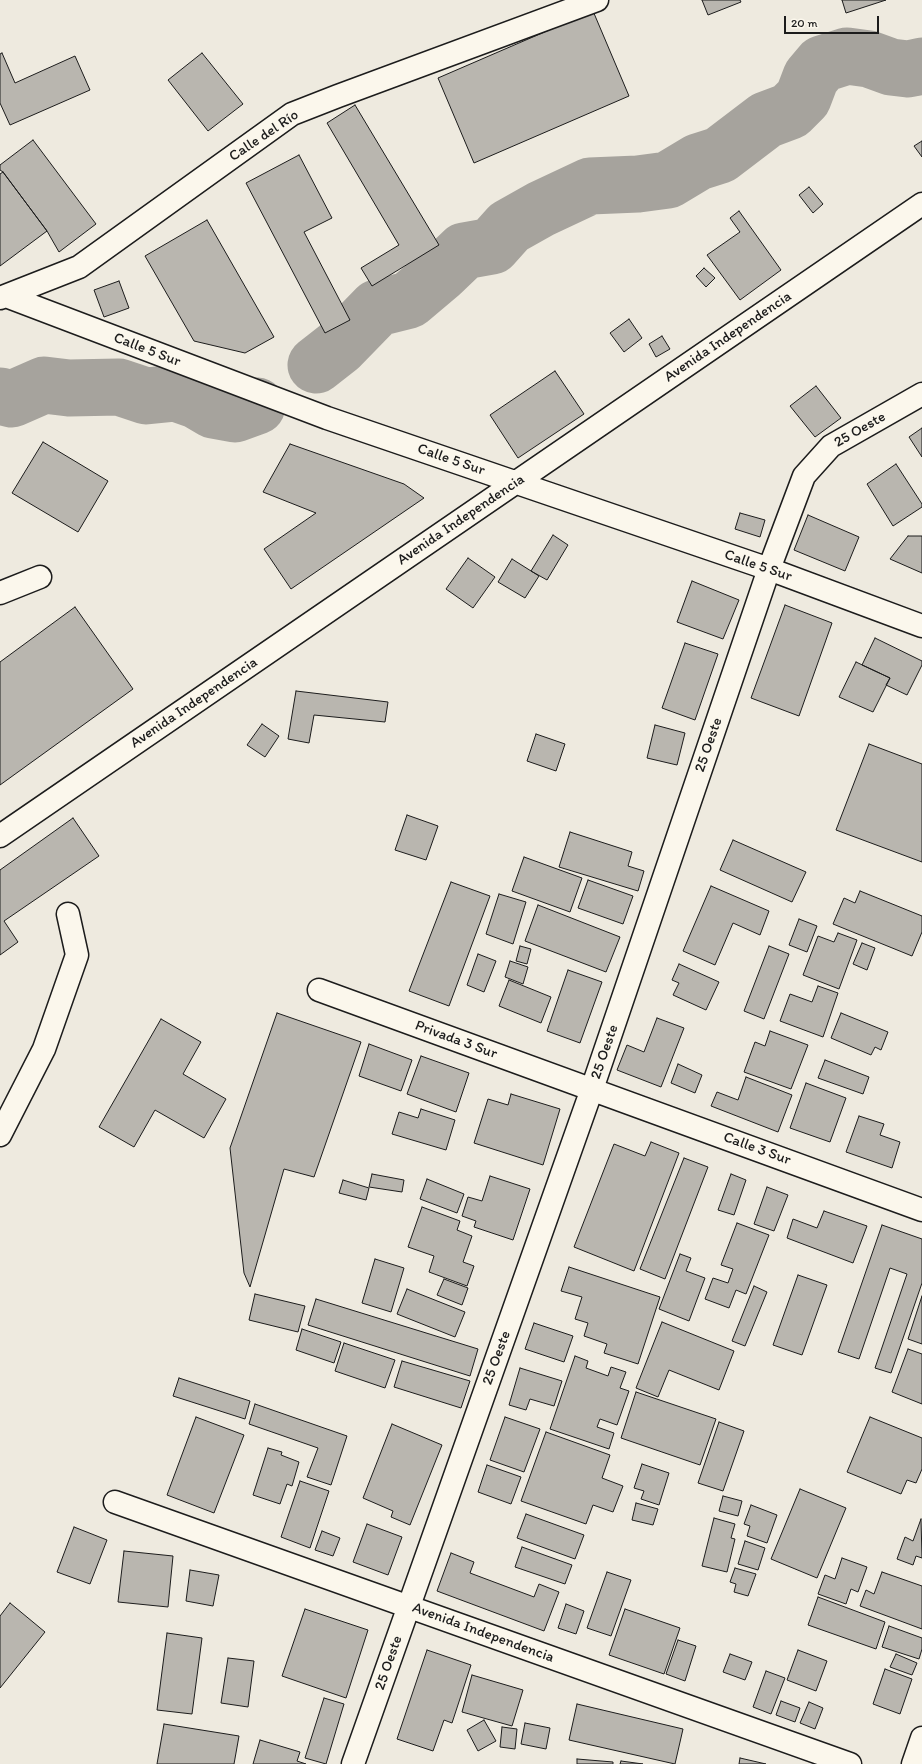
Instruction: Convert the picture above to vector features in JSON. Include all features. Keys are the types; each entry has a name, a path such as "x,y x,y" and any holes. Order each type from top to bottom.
{"street":[{"name":"Calle del Río","path":"3,297 80,267 292,114 596,0"},
{"name":"Avenida Independencia","path":"0,836 922,204"},
{"name":"Calle 5 Sur","path":"3,297 327,418 769,569 922,626"},
{"name":"25 Oeste","path":"353,1764 592,1089 769,569 804,476 831,446 922,394"},
{"path":"0,593 40,577"},
{"path":"0,1135 44,1049 78,955 68,914"},
{"name":"Privada 3 Sur","path":"319,990 592,1089"},
{"name":"Calle 3 Sur","path":"592,1089 922,1210"},
{"name":"Avenida Independencia","path":"115,1502 850,1764"},
{"path":"913,1764 922,1738"}],"building":[{"path":"702,0 740,0 741,2 708,15"},
{"path":"842,0 886,0 846,13"},
{"path":"593,11 629,96 474,163 438,78"},
{"path":"2,53 15,83 75,56 90,90 10,125 0,103 0,54"},
{"path":"202,53 243,104 208,131 168,80"},
{"path":"355,105 439,245 372,286 361,268 399,245 327,123"},
{"path":"33,140 96,224 59,252 47,231 0,170 0,165"},
{"path":"922,141 922,157 914,146"},
{"path":"299,155 332,218 304,232 350,320 325,333 246,183"},
{"path":"3,172 47,231 0,266 0,174"},
{"path":"809,187 823,204 813,213 799,195"},
{"path":"739,211 781,270 740,300 707,255 740,232 730,218"},
{"path":"207,220 274,337 245,353 194,341 145,256"},
{"path":"704,268 715,278 706,287 696,276"},
{"path":"119,281 129,308 104,317 94,290"},
{"path":"629,319 642,338 624,352 610,333"},
{"path":"662,336 670,349 656,357 649,344"},
{"path":"555,371 584,414 518,458 490,415"},
{"path":"816,386 841,418 815,437 790,406"},
{"path":"922,428 922,457 909,437"},
{"path":"43,442 108,481 78,532 12,493"},
{"path":"290,444 404,484 424,498 291,589 264,549 316,513 263,492"},
{"path":"896,464 922,504 922,507 893,526 867,484"},
{"path":"740,513 765,520 760,537 735,529"},
{"path":"808,515 859,537 845,571 794,550"},
{"path":"553,535 568,545 547,580 531,571"},
{"path":"908,536 922,536 922,573 890,559"},
{"path":"468,558 495,577 473,608 446,589"},
{"path":"512,559 539,576 525,598 498,582"},
{"path":"692,581 739,600 723,639 677,622"},
{"path":"785,605 832,623 799,716 751,698"},
{"path":"75,607 133,689 0,785 0,662"},
{"path":"875,638 922,661 922,665 907,695 886,685 890,678 862,665"},
{"path":"685,643 718,654 695,720 662,708"},
{"path":"856,662 890,678 873,712 839,697"},
{"path":"296,691 388,702 385,722 314,715 309,743 288,739"},
{"path":"262,724 279,736 265,757 247,745"},
{"path":"655,725 685,733 677,765 647,758"},
{"path":"536,734 565,744 556,771 527,761"},
{"path":"869,744 922,764 922,862 836,830"},
{"path":"407,815 438,826 426,860 395,850"},
{"path":"73,818 99,856 4,921 18,942 0,955 0,870"},
{"path":"570,832 632,852 628,866 644,871 638,891 559,867"},
{"path":"733,840 806,872 792,902 720,870"},
{"path":"524,857 582,878 570,912 512,891"},
{"path":"588,880 633,896 623,924 578,908"},
{"path":"451,882 490,896 449,1006 409,991"},
{"path":"711,886 769,911 760,935 733,923 715,965 683,951"},
{"path":"860,891 922,916 922,932 912,956 833,924 844,898 855,903"},
{"path":"499,894 526,902 513,944 486,934"},
{"path":"538,905 620,937 606,972 525,941"},
{"path":"799,919 817,926 807,952 789,945"},
{"path":"838,933 857,940 839,989 803,975 818,936 834,942"},
{"path":"862,943 875,948 867,970 853,964"},
{"path":"520,946 531,949 527,964 516,961"},
{"path":"769,946 789,954 764,1019 744,1011"},
{"path":"478,954 496,961 484,992 467,985"},
{"path":"510,961 528,967 523,984 505,977"},
{"path":"679,964 719,982 706,1010 673,995 679,983 672,980"},
{"path":"568,970 602,982 580,1043 547,1031"},
{"path":"509,980 551,997 541,1023 499,1006"},
{"path":"818,986 838,993 823,1037 780,1021 790,994 812,1002"},
{"path":"277,1013 361,1042 314,1177 284,1169 250,1287 244,1273 230,1148"},
{"path":"841,1013 888,1032 881,1050 875,1047 871,1055 831,1038"},
{"path":"657,1018 684,1028 661,1087 617,1070 627,1045 644,1052"},
{"path":"161,1019 201,1042 183,1074 226,1099 204,1138 155,1110 134,1147 99,1127"},
{"path":"770,1031 808,1045 791,1089 744,1072 755,1042 765,1046"},
{"path":"369,1044 412,1060 401,1091 359,1076"},
{"path":"421,1056 469,1073 456,1112 407,1094"},
{"path":"825,1060 869,1077 863,1094 818,1078"},
{"path":"678,1064 702,1075 695,1093 671,1083"},
{"path":"746,1077 792,1095 778,1132 711,1106 717,1092 738,1100"},
{"path":"806,1083 846,1098 830,1142 790,1128"},
{"path":"511,1094 560,1109 543,1165 474,1143 488,1099 508,1105"},
{"path":"421,1109 455,1120 446,1150 392,1134 399,1112 418,1118"},
{"path":"859,1116 884,1124 880,1135 900,1142 892,1168 846,1152"},
{"path":"651,1142 679,1153 634,1271 574,1247 614,1144 645,1156"},
{"path":"684,1158 708,1167 665,1279 640,1269"},
{"path":"372,1174 404,1180 402,1192 369,1187"},
{"path":"731,1174 746,1180 734,1215 718,1210"},
{"path":"490,1176 530,1189 513,1240 474,1227 476,1221 462,1216 468,1197 482,1201"},
{"path":"427,1179 464,1194 457,1213 420,1199"},
{"path":"343,1180 369,1188 366,1200 339,1193"},
{"path":"767,1187 788,1195 774,1231 754,1224"},
{"path":"422,1207 460,1221 457,1230 472,1236 463,1262 474,1266 467,1286 429,1272 434,1256 408,1247"},
{"path":"824,1211 867,1226 853,1263 787,1238 793,1219 817,1228"},
{"path":"737,1223 769,1235 746,1294 736,1290 729,1308 705,1299 713,1278 728,1283 733,1269 721,1265"},
{"path":"882,1225 922,1239 922,1283 891,1373 875,1368 907,1274 890,1268 859,1359 838,1352"},
{"path":"680,1254 691,1258 686,1271 705,1278 689,1321 659,1309"},
{"path":"375,1259 404,1268 391,1312 362,1303"},
{"path":"569,1267 660,1297 638,1364 604,1353 607,1344 584,1336 588,1323 575,1319 582,1297 561,1291"},
{"path":"798,1275 827,1285 802,1355 773,1345"},
{"path":"444,1279 468,1288 462,1305 437,1295"},
{"path":"754,1286 767,1292 745,1346 732,1341"},
{"path":"407,1289 465,1312 455,1337 397,1314"},
{"path":"255,1294 305,1306 298,1332 249,1320"},
{"path":"922,1296 922,1344 908,1339"},
{"path":"316,1299 478,1349 470,1376 308,1325"},
{"path":"662,1322 734,1351 719,1390 669,1370 658,1397 636,1388"},
{"path":"534,1323 573,1336 564,1362 525,1349"},
{"path":"302,1329 341,1342 334,1363 296,1350"},
{"path":"344,1343 395,1360 385,1388 335,1371"},
{"path":"908,1349 922,1354 922,1404 892,1392"},
{"path":"575,1356 588,1361 586,1368 608,1376 611,1367 626,1372 620,1388 629,1391 617,1425 600,1419 597,1427 614,1433 609,1449 550,1429"},
{"path":"402,1361 470,1381 461,1408 394,1387"},
{"path":"520,1368 562,1381 554,1406 530,1399 526,1410 509,1405"},
{"path":"179,1378 250,1401 245,1419 173,1396"},
{"path":"636,1392 716,1419 700,1465 621,1438"},
{"path":"255,1404 347,1436 331,1485 307,1477 318,1448 249,1424"},
{"path":"196,1417 244,1435 214,1513 167,1495"},
{"path":"505,1417 540,1429 524,1472 490,1460"},
{"path":"870,1417 922,1438 922,1469 916,1483 907,1480 901,1494 847,1472"},
{"path":"719,1422 744,1431 723,1491 698,1483"},
{"path":"392,1424 442,1445 410,1525 391,1517 393,1511 363,1498"},
{"path":"546,1432 610,1455 602,1478 623,1486 613,1512 593,1505 586,1524 521,1501"},
{"path":"268,1448 282,1452 281,1455 299,1462 292,1486 287,1484 280,1504 253,1495"},
{"path":"642,1464 669,1473 659,1505 641,1499 644,1491 634,1488"},
{"path":"487,1465 521,1477 511,1504 478,1492"},
{"path":"300,1481 329,1491 310,1548 281,1537"},
{"path":"800,1489 846,1508 817,1578 771,1559"},
{"path":"723,1496 742,1501 738,1516 719,1511"},
{"path":"636,1503 658,1509 653,1525 632,1520"},
{"path":"751,1505 777,1515 767,1543 747,1536 750,1526 744,1524"},
{"path":"526,1514 584,1535 575,1559 517,1538"},
{"path":"714,1518 735,1524 731,1538 735,1539 727,1572 702,1566"},
{"path":"921,1519 922,1558 916,1556 913,1565 897,1559 905,1537 913,1541"},
{"path":"367,1524 402,1537 388,1575 353,1562"},
{"path":"74,1527 107,1540 90,1584 57,1572"},
{"path":"322,1531 340,1538 333,1556 315,1550"},
{"path":"745,1541 765,1548 758,1570 738,1564"},
{"path":"522,1547 572,1565 565,1584 515,1567"},
{"path":"124,1551 173,1556 168,1607 118,1602"},
{"path":"451,1553 474,1562 470,1573 534,1597 539,1584 559,1592 544,1631 437,1591"},
{"path":"842,1558 867,1567 858,1592 851,1589 846,1604 818,1594 825,1575 835,1579"},
{"path":"735,1568 756,1574 748,1596 734,1592 736,1584 730,1582"},
{"path":"190,1570 219,1575 213,1606 186,1601"},
{"path":"607,1572 631,1580 611,1636 587,1628"},
{"path":"882,1572 922,1586 922,1629 860,1606 866,1590 874,1594"},
{"path":"818,1597 885,1622 876,1649 808,1625"},
{"path":"10,1603 45,1632 0,1688 0,1616"},
{"path":"566,1604 584,1611 576,1634 558,1628"},
{"path":"305,1609 368,1630 346,1698 282,1676"},
{"path":"625,1609 680,1628 664,1674 609,1655"},
{"path":"889,1626 922,1638 922,1649 919,1659 882,1647"},
{"path":"167,1633 202,1638 192,1714 157,1710"},
{"path":"678,1640 696,1646 685,1681 666,1674"},
{"path":"427,1650 471,1665 452,1723 444,1720 433,1751 397,1739"},
{"path":"798,1650 827,1661 816,1691 787,1680"},
{"path":"730,1654 752,1662 745,1680 723,1672"},
{"path":"896,1654 917,1663 912,1675 890,1667"},
{"path":"228,1658 254,1661 248,1707 221,1703"},
{"path":"885,1669 912,1679 900,1714 873,1704"},
{"path":"766,1671 785,1678 771,1714 753,1707"},
{"path":"472,1675 523,1690 512,1726 462,1712"},
{"path":"324,1698 344,1704 326,1764 305,1758"},
{"path":"781,1701 800,1708 795,1722 776,1715"},
{"path":"809,1702 823,1708 815,1729 800,1723"},
{"path":"577,1704 683,1729 675,1764 569,1740"},
{"path":"484,1720 496,1741 478,1751 467,1730"},
{"path":"525,1723 550,1728 546,1749 521,1744"},
{"path":"164,1724 239,1736 234,1764 157,1764"},
{"path":"502,1727 517,1729 515,1749 500,1747"},
{"path":"260,1740 300,1752 297,1761 306,1764 253,1764"},
{"path":"740,1758 766,1764 739,1764"},
{"path":"577,1759 613,1762 613,1764 577,1764"},
{"path":"621,1761 643,1764 620,1764"}],"waterway":[{"path":"316,365 339,347 377,308 409,300 464,251 492,246 509,227 541,209 590,186 638,184 668,180 698,162 720,155 766,120 790,111 803,98 811,77 822,64 847,56 869,59 891,67 908,69 922,66"},
{"path":"0,396 12,399 44,385 69,388 119,387 146,396 176,393 196,400 213,410 235,414 257,406"}]}
